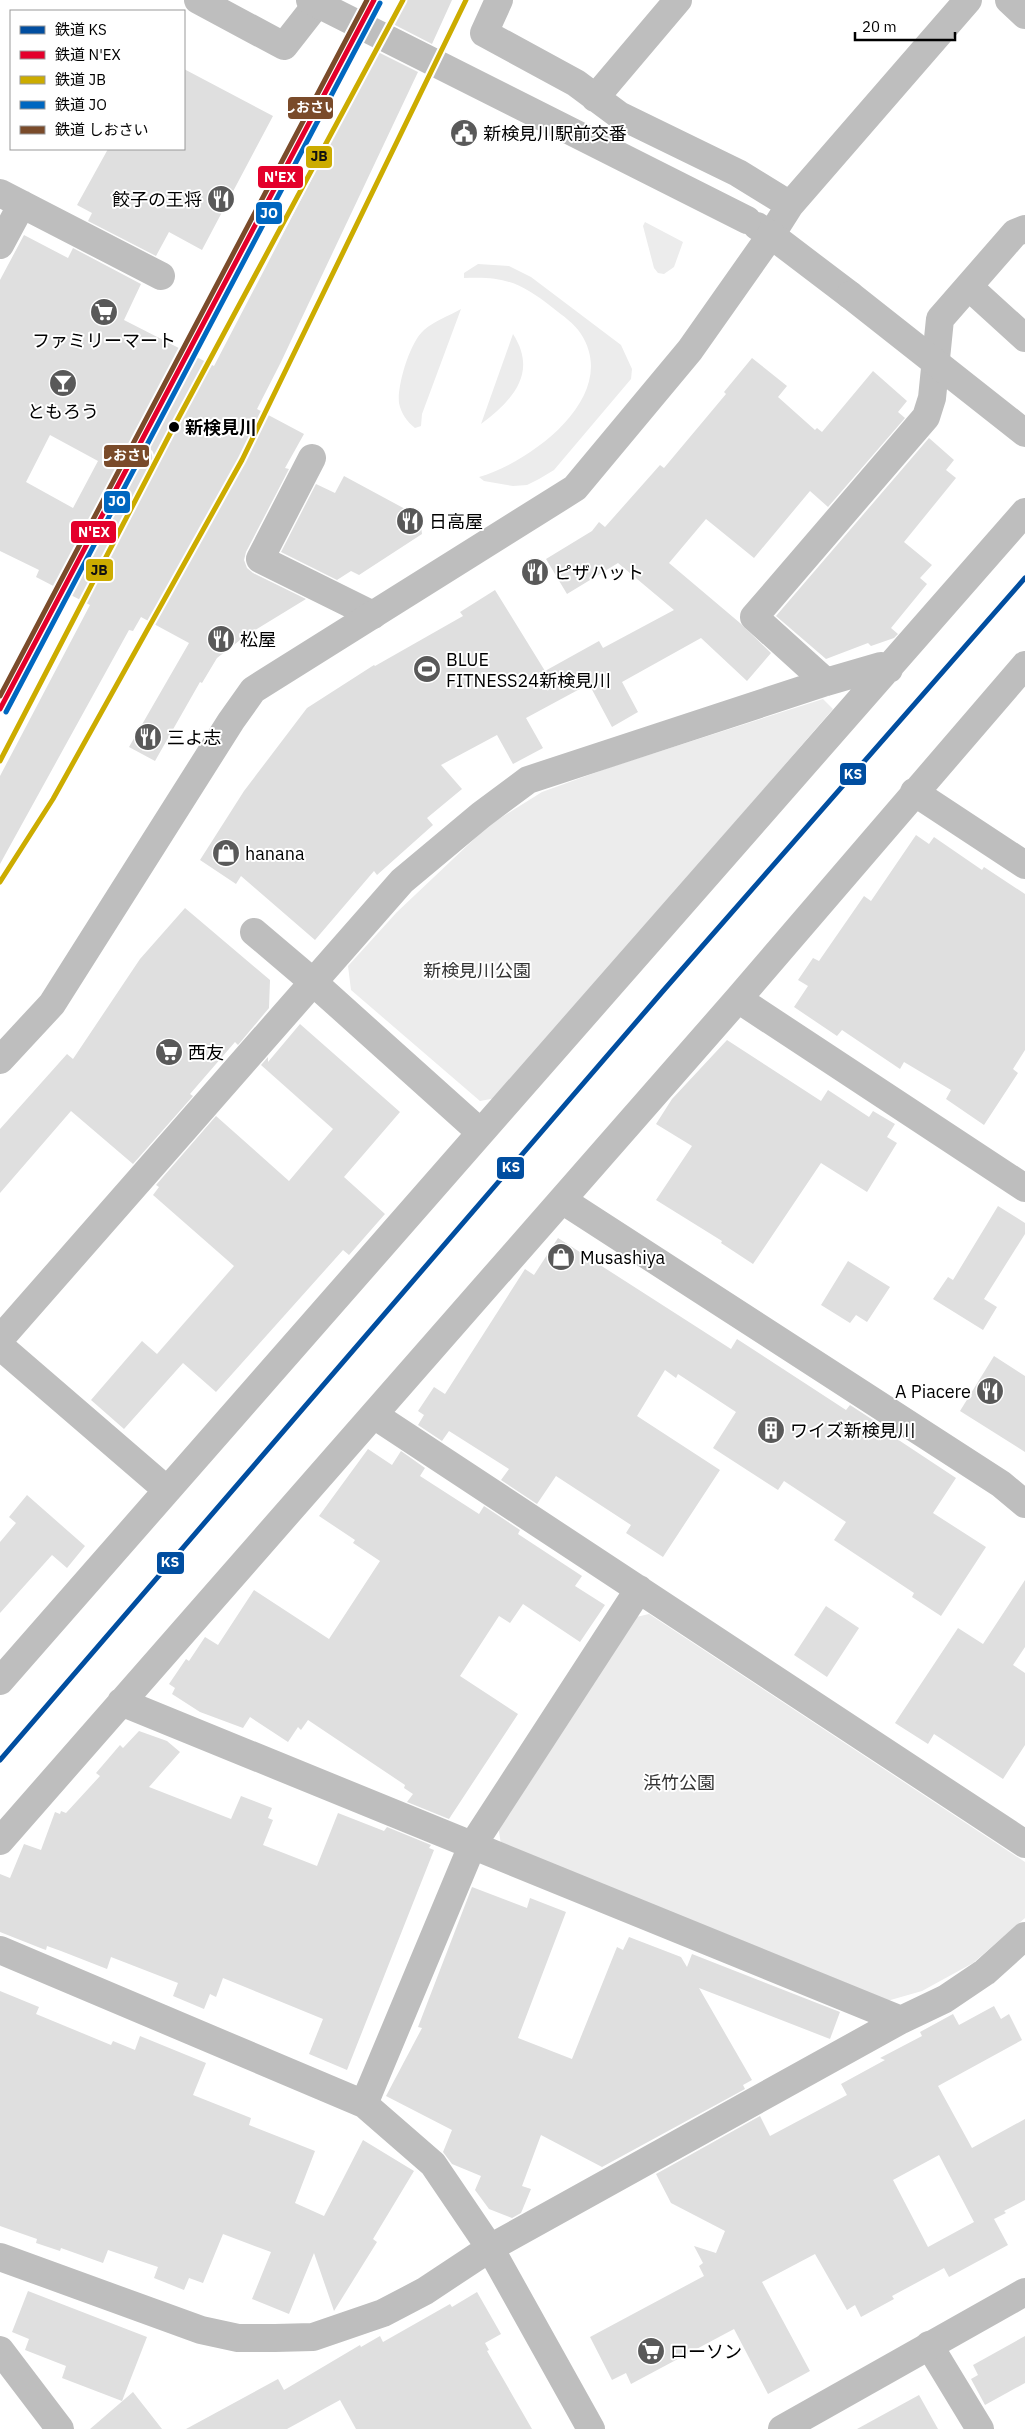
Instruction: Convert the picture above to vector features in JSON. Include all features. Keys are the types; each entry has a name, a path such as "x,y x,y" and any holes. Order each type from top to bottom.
{"street":[{"path":"198,0 284,46 320,0"},
{"path":"310,0 747,220 771,234 1025,432"},
{"path":"499,0 484,33 576,83 619,115 738,174 790,205"},
{"path":"595,98 678,0"},
{"path":"0,1060 52,1004 231,721 253,690 575,488 690,350 790,205 968,0"},
{"path":"1009,0 1025,15"},
{"path":"0,245 11,198 161,276"},
{"path":"826,682 754,617 926,416 932,398 940,319 1015,233 1025,229"},
{"path":"969,287 1025,338"},
{"path":"312,458 260,558 373,615"},
{"path":"0,1682 1025,512"},
{"path":"0,1841 738,999 1025,664"},
{"path":"0,1339 402,882 481,815 528,780 826,682 881,666 889,669"},
{"path":"914,792 1025,865"},
{"path":"254,932 313,982 480,1132"},
{"path":"738,999 1025,1188"},
{"path":"562,1200 1001,1484 1025,1504"},
{"path":"0,1346 167,1490"},
{"path":"374,1415 1025,1844"},
{"path":"364,2104 472,1846 638,1589"},
{"path":"121,1702 901,2020"},
{"path":"0,2257 200,2330 238,2338 313,2337 383,2313 425,2291 490,2248 901,2020 953,1994 985,1972 1025,1936"},
{"path":"0,1950 364,2104 433,2164 490,2248 591,2429"},
{"path":"782,2429 1025,2292"},
{"path":"929,2345 980,2429"},
{"path":"0,2350 60,2429"}],"green space":[{"path":"645,222 683,242 674,267 664,274 658,273 654,268 643,226"},
{"path":"478,264 509,266 531,277 621,345 632,369 631,379 554,470 527,485 513,486 484,481 479,477 500,469 522,457 545,442 564,423 580,403 589,380 590,357 581,334 575,326 531,292 502,280 464,278 464,273"},
{"path":"461,309 422,414 421,426 415,428 405,417 399,403 402,375 409,354 424,330"},
{"path":"513,334 520,348 523,361 518,385 503,405 481,424"},
{"name":"新検見川公園","path":"823,699 833,709 496,1098 480,1101 351,990 348,966 397,912 489,825 542,792 611,767"},
{"name":"浜竹公園","path":"649,1614 1025,1862 1025,1918 973,1963 922,1991 887,2001 501,1844 498,1826 632,1618"}],"building":[{"path":"405,0 452,0 432,44 393,24"},
{"path":"378,52 418,72 257,409 304,434 285,468 289,469 246,552 244,560 247,568 253,573 306,599 244,637 217,658 202,683 200,682 155,761 129,747 189,643 141,617 133,631 129,630 0,864 0,776 90,605 36,577 39,570 0,551 0,280 24,235 68,258 73,248 141,284 124,320 214,366","holes":["50,435 98,461 73,508 26,482"]},
{"path":"185,70 273,116 202,250 169,232 156,256 88,221 92,213 77,205 107,150 185,150"},
{"path":"752,358 787,386 778,397 815,430 817,428 822,432 873,371 907,401 898,412 905,418 828,507 810,491 754,558 706,519 669,563 740,623 771,653 747,681 701,638 622,682 638,712 612,727 589,684 526,718 543,748 513,764 497,735 441,765 462,789 427,818 433,825 377,875 374,871 315,940 241,876 236,884 200,860 244,791 307,708 374,665 463,616 460,612 495,590 545,671 599,641 603,648 674,610 618,563 567,594 546,559 592,531 599,522 605,527 660,465 664,468 726,394 724,392"},
{"path":"929,438 954,460 946,470 956,478 904,542 932,565 920,578 927,584 891,628 898,634 894,638 871,646 868,643 826,659 776,616"},
{"path":"344,476 420,517 422,534 359,575 351,571 337,580 281,552 316,484 335,493"},
{"path":"916,835 929,844 934,837 982,870 984,867 1025,894 1025,1050 1013,1069 1018,1073 984,1125 946,1099 951,1090 904,1062 900,1069 842,1030 837,1036 794,1007 808,986 798,980 813,958 819,961 864,896 871,901"},
{"name":"西友","path":"185,908 270,980 269,1008 238,1045 235,1042 190,1094 193,1096 133,1164 71,1111 0,1193 0,1129 67,1054 73,1059 140,959"},
{"path":"300,1024 400,1112 344,1177 385,1214 349,1255 343,1250 216,1392 183,1363 124,1429 91,1400 142,1341 157,1354 234,1266 153,1195 159,1187 156,1185 216,1116 289,1181 333,1129 261,1065 268,1057 268,1062"},
{"path":"727,1040 821,1101 828,1090 869,1117 873,1111 895,1124 887,1137 897,1143 867,1192 821,1163 753,1264 721,1243 722,1241 656,1200 692,1146 656,1124 672,1099"},
{"path":"998,1206 1025,1223 1025,1234 984,1299 997,1307 983,1330 933,1299 948,1277 953,1280"},
{"path":"558,1238 731,1349 737,1339 846,1410 850,1405 956,1478 933,1513 986,1547 941,1616 912,1597 914,1593 834,1540 846,1522 784,1481 778,1490 713,1448 736,1412 678,1374 676,1378 665,1370 637,1416 720,1470 663,1557 626,1533 631,1525 556,1476 537,1504 501,1480 509,1469 449,1431 442,1441 418,1425 424,1415 418,1411 434,1387 445,1394 525,1269 534,1275"},
{"path":"848,1261 890,1287 867,1322 856,1315 850,1323 821,1305"},
{"path":"994,1356 1025,1376 1025,1452 960,1411"},
{"path":"368,1449 392,1465 401,1451 425,1468 420,1476 479,1514 484,1506 520,1530 518,1534 582,1576 575,1586 605,1605 580,1642 523,1604 510,1623 499,1616 460,1676 518,1714 449,1819 407,1802 413,1794 404,1788 405,1785 308,1720 301,1730 298,1727 288,1742 250,1717 243,1728 200,1712 172,1694 175,1688 169,1684 186,1659 189,1661 205,1637 218,1645 254,1590 329,1639 380,1561 353,1543 355,1540 319,1516"},
{"path":"27,1495 85,1546 67,1568 52,1555 0,1613 0,1542 16,1523 9,1517"},
{"path":"1025,1580 1025,1647 1013,1665 1025,1673 1025,1745 1003,1779 934,1734 928,1744 895,1723 958,1628 983,1644"},
{"path":"826,1606 859,1628 827,1677 794,1655"},
{"path":"139,1731 167,1741 180,1752 149,1787 231,1819 241,1796 272,1808 268,1818 273,1820 263,1845 317,1866 338,1813 384,1831 387,1827 431,1845 429,1848 434,1850 347,2070 309,2054 323,2019 223,1978 216,1997 210,1994 204,2009 173,1996 178,1983 111,1957 107,1969 47,1946 46,1950 0,1932 0,1874 10,1878 24,1844 41,1850 55,1812 60,1814 61,1811 66,1813 100,1776 96,1773 120,1745 123,1748"},
{"path":"472,1887 527,1908 530,1898 566,1912 518,2038 572,2059 617,1947 623,1950 629,1937 681,1957 687,1967 692,1954 840,2012 830,2039 699,1988 752,2080 743,2085 745,2089 602,2167 541,2135 522,2186 531,2189 521,2213 512,2218 489,2209 475,2190 481,2176 452,2164 443,2152 452,2130 386,2096 422,2028 418,2027"},
{"path":"0,1991 39,2007 36,2014 111,2045 113,2041 135,2050 140,2036 206,2063 193,2095 251,2118 249,2125 315,2151 295,2203 324,2216 363,2140 414,2171 373,2239 377,2242 334,2311 314,2253 289,2314 252,2299 271,2252 223,2234 203,2283 189,2278 184,2290 154,2278 158,2267 108,2250 103,2263 61,2248 60,2251 36,2243 37,2239 0,2226"},
{"path":"994,2006 1001,2019 1009,2014 1022,2040 938,2086 972,2148 1025,2119 1025,2200 1004,2211 1006,2213 994,2219 1008,2245 949,2277 944,2268 892,2296 894,2299 861,2317 855,2305 847,2310 815,2254 762,2282 810,2371 768,2394 734,2329 631,2384 626,2373 612,2380 590,2337 704,2276 699,2266 703,2263 694,2246 716,2253 725,2231 671,2203 656,2174 760,2116 770,2136 847,2095 841,2084 885,2060 880,2058 922,2036 920,2032 953,2014 959,2025","holes":["939,2155 974,2222 928,2247 893,2180"]},
{"path":"28,2291 147,2337 122,2401 62,2378 66,2366 25,2350 29,2339 12,2332"},
{"path":"477,2292 501,2334 485,2343 489,2350 487,2351 532,2429 356,2429 340,2400 287,2429 186,2429 278,2379 284,2390 360,2345 361,2347 380,2336 383,2342 450,2304 452,2307"},
{"path":"1025,2336 1025,2383 985,2405 971,2379 978,2375 973,2365"},
{"path":"133,2392 162,2429 90,2429"},
{"path":"919,2395 938,2429 857,2429"}],"rail line":[{"name":"しおさい","path":"0,696 367,0"},
{"name":"N'EX","path":"0,709 374,0"},
{"name":"JB","path":"0,761 172,430 403,0"},
{"name":"JB","path":"0,882 53,799 242,460 466,0"},
{"name":"JO","path":"6,712 380,3"},
{"name":"KS","path":"0,1760 663,991 1025,578"}],"place":[{"name":"新検見川駅前交番","path":"464,133"},
{"name":"餃子の王将","path":"221,199"},
{"name":"ファミリーマート","path":"104,312"},
{"name":"ともろう","path":"63,383"},
{"name":"新検見川","path":"174,427"},
{"name":"日高屋","path":"410,521"},
{"name":"ピザハット","path":"535,572"},
{"name":"松屋","path":"221,639"},
{"name":"BLUE FITNESS24新検見川","path":"427,669"},
{"name":"三よ志","path":"148,737"},
{"name":"hanana","path":"226,853"},
{"name":"西友","path":"169,1052"},
{"name":"Musashiya","path":"561,1257"},
{"name":"A Piacere","path":"990,1391"},
{"name":"ワイズ新検見川","path":"771,1430"},
{"name":"ローソン","path":"651,2351"}]}
